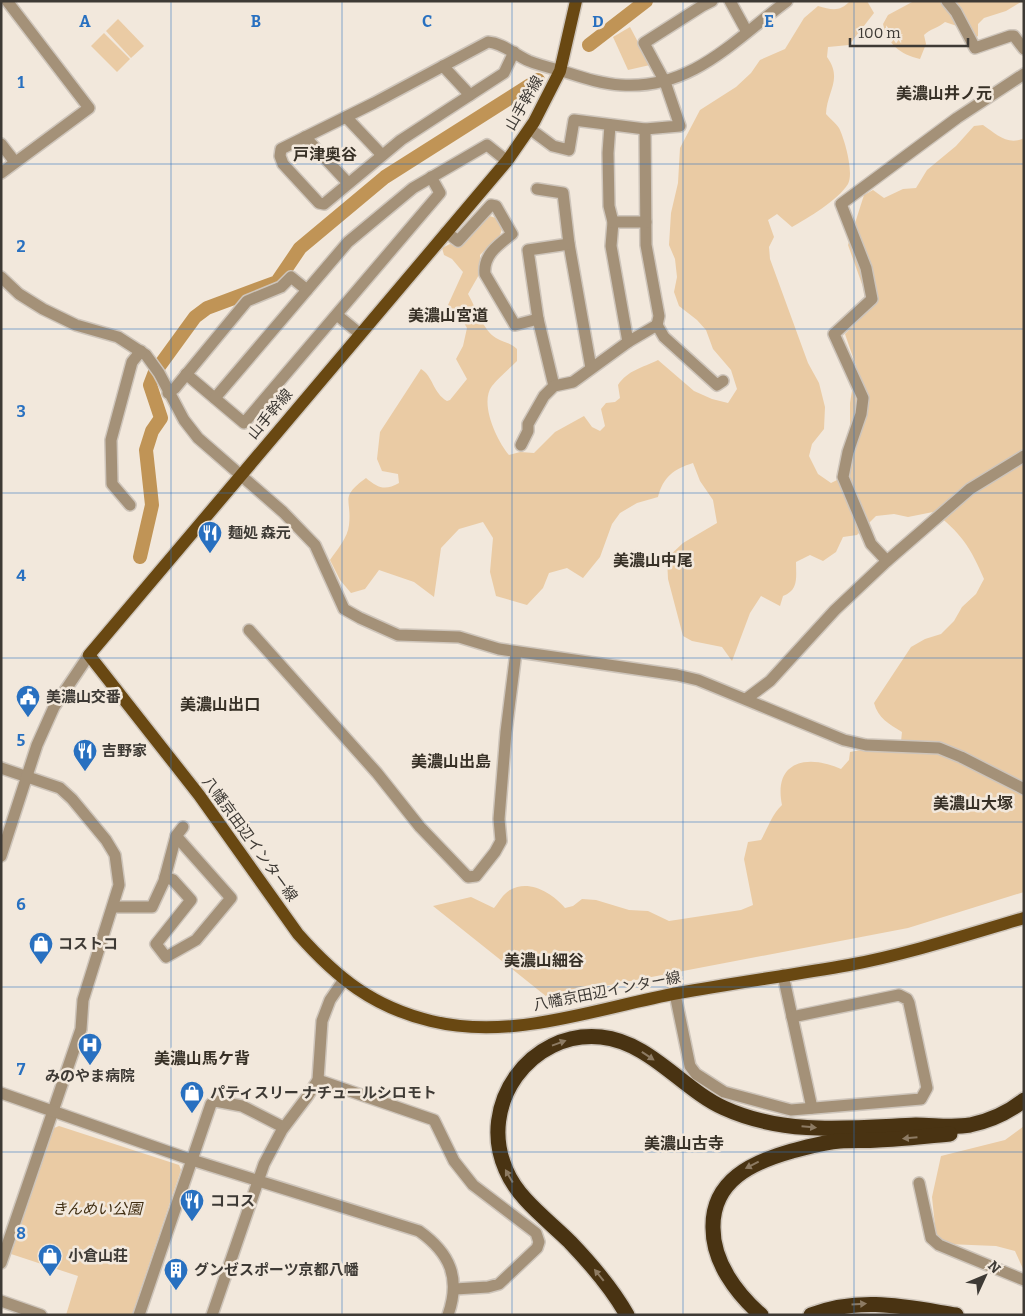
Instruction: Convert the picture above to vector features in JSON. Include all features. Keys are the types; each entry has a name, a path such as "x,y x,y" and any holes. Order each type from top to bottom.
{"highway":[{"path":"627,1315 590,1264 518,1190 506,1172 499,1153 496,1133 504,1096 523,1066 545,1049 570,1039 603,1037 640,1050 702,1096 723,1108 767,1123 834,1129 923,1125 951,1126 988,1120 1004,1113 1024,1100"},
{"path":"761,1315 737,1289 723,1268 713,1235 714,1215 720,1194 744,1169 768,1158 828,1142 876,1140 971,1131 992,1126 1024,1109"},
{"path":"812,1315 843,1305 869,1303 956,1315"}],"main road":[{"name":"山手幹線","path":"89,654 359,333 507,161 530,129 560,71 576,1"},
{"name":"八幡京田辺インター線","path":"89,654 199,795 298,934 344,981 380,1004 432,1022 464,1026 513,1026 579,1016 675,994 850,965 1024,918"}],"street":[{"path":"530,129 553,146 569,150 574,120 645,129 680,126 665,82 644,43 712,1"},
{"path":"730,1 747,32"},
{"path":"514,52 504,73 401,140 324,204 319,203 283,164 280,156 281,149 488,42 495,42 514,52 529,61 560,71 621,85 665,82 695,70 786,1"},
{"path":"947,1 956,12 975,48 1014,36 1024,49"},
{"path":"1,173 88,108 6,6"},
{"path":"443,66 470,95"},
{"path":"887,561 871,544 843,476 848,452 861,414 863,398 834,334 872,299 866,268 841,204 957,118 1024,74"},
{"path":"346,117 382,155"},
{"path":"610,125 608,153 609,206 613,222 611,246 628,342"},
{"path":"645,129 646,245 659,316 657,325 664,337 717,385 723,381"},
{"path":"305,137 348,183"},
{"path":"1,144 15,162"},
{"path":"215,398 348,242 413,188 487,145 507,161"},
{"path":"186,374 244,423 440,193 431,177"},
{"path":"536,189 563,193 569,244 591,368"},
{"path":"446,232 458,241 491,205 496,206 512,234 494,248 484,266 486,274 515,325 538,319"},
{"path":"613,222 646,222"},
{"path":"554,386 538,319 528,250 569,244"},
{"path":"1,277 19,294 43,309 76,325 118,337 141,351 152,362 184,420 198,438 283,512 315,545 344,609 376,627 398,635 459,637 516,652 677,675 698,680 844,740 866,745 938,748 961,756 1024,789"},
{"path":"168,392 186,374 247,301 281,287 291,277 307,290"},
{"path":"337,315 359,333"},
{"path":"521,445 528,432 528,424 544,396 554,386 573,382 628,342 657,325"},
{"path":"130,505 112,484 110,440 132,362 141,351"},
{"path":"746,699 770,681 835,610 887,561 970,489 1024,456"},
{"path":"249,630 377,773 420,827 468,877 476,876 495,852 500,841 499,819 506,732 516,652"},
{"name":"山手幹線","path":"1,856 26,776 54,706 89,654"},
{"path":"1,768 60,788 72,799 106,840 115,855 119,885 114,907 83,1000 81,1029 1,1263"},
{"path":"114,907 152,906 165,877 180,832 231,898 196,940 166,957 156,944 191,900 173,880 165,877"},
{"path":"783,975 812,1108"},
{"path":"212,1315 258,1179 283,1127 318,1080 322,1021 330,1000 344,981"},
{"path":"675,994 687,1055 696,1074 724,1092 791,1110 921,1099 924,1097 927,1088 909,1004 907,1000 899,995 792,1017"},
{"path":"318,1080 434,1120 454,1161 473,1185 536,1233 539,1242 538,1248 499,1284 488,1287 455,1289"},
{"path":"1,1093 192,1160 258,1179 329,1204 418,1231 435,1244 447,1260 455,1289 448,1315"},
{"path":"139,1315 211,1104 215,1101 242,1106 283,1127"},
{"path":"919,1183 931,1238 939,1245 1024,1280"},
{"path":"1,1301 41,1315"}],"green space":[{"path":"850,1 867,1 874,13 849,45 828,47 827,57 832,65 834,79 826,114 839,128 844,140 848,156 850,179 843,190 830,202 792,227 777,214 768,220 774,237 769,247 770,259 808,363 819,383 825,407 824,429 812,444 809,456 818,474 831,483 837,480 850,426 850,403 856,366 845,334 867,311 863,287 848,245 864,195 873,190 884,198 903,189 916,188 927,170 956,146 974,126 983,125 1007,140 1013,141 1024,138 1024,892 908,928 547,997 433,906 471,897 494,908 510,890 525,886 540,889 554,897 565,908 573,906 582,899 596,900 629,910 648,911 669,921 741,910 753,905 744,859 748,842 761,840 773,817 782,805 781,790 783,779 788,770 795,765 805,762 828,764 841,769 849,760 850,752 866,749 900,751 902,732 881,717 874,703 911,647 925,639 941,634 954,621 962,607 976,594 984,579 969,549 958,533 933,512 908,517 894,514 876,516 857,535 843,537 836,552 823,561 810,555 796,562 796,582 792,590 783,596 780,606 761,596 750,613 732,661 722,647 692,641 683,636 668,579 667,558 683,543 717,523 713,500 700,481 693,463 680,468 670,475 663,484 658,497 637,503 620,513 612,524 600,557 583,578 567,568 549,573 543,588 527,605 496,596 490,572 493,538 483,522 459,529 441,548 434,597 414,582 379,570 365,589 351,593 340,580 330,560 347,534 349,525 348,499 352,490 366,478 374,484 386,488 399,483 398,474 382,471 377,459 380,432 421,369 428,376 442,398 447,401 450,400 467,379 456,359 463,346 467,328 460,316 448,305 463,272 452,259 444,255 442,248 450,244 460,247 486,215 496,218 502,229 500,235 480,255 480,273 468,294 487,330 499,340 517,349 517,361 492,386 487,402 491,422 499,441 509,455 520,452 534,453 555,432 584,416 592,427 600,431 605,426 601,409 606,403 615,402 620,398 618,385 622,380 636,370 658,360 694,391 712,399 728,403 737,389 731,370 713,349 706,330 679,306 674,292 677,277 675,259 669,245 671,213 678,183 680,148 700,110 736,87 751,73 760,60 785,49 804,18 818,6 836,9 843,7"},
{"path":"914,1 1024,1 1024,3 1021,2 1006,11 984,18 978,24 978,36 974,39 960,27 945,22 924,35 926,44 920,59 896,48 888,38 883,24 888,15"},
{"path":"118,19 144,46 131,58 106,31"},
{"path":"630,27 650,65 628,70 613,37"},
{"path":"104,33 130,59 117,72 91,46"},
{"name":"きんめい公園","path":"59,1126 179,1165 181,1170 132,1315 66,1315 78,1276 11,1254 54,1128"},
{"path":"1024,1126 1024,1271 1015,1251 996,1246 947,1244 936,1235 932,1197 941,1156 1005,1140"}],"waterway":[{"path":"589,45 646,1"},
{"path":"140,557 152,505 146,450 152,431 161,418 150,385 155,372 195,317 207,308 277,282 300,248 385,177 538,80"}],"place":[{"name":"麺処 森元","path":"210,554"},
{"name":"美濃山交番","path":"28,718"},
{"name":"吉野家","path":"85,772"},
{"name":"コストコ","path":"41,965"},
{"name":"みのやま病院","path":"90,1066"},
{"name":"パティスリー ナチュールシロモト","path":"192,1114"},
{"name":"ココス","path":"192,1222"},
{"name":"小倉山荘","path":"50,1277"},
{"name":"グンゼスポーツ京都八幡","path":"176,1291"}],"district":[{"name":"美濃山井ノ元","path":"944,93"},
{"name":"戸津奥谷","path":"325,154"},
{"name":"美濃山宮道","path":"448,315"},
{"name":"美濃山中尾","path":"653,560"},
{"name":"美濃山出口","path":"220,704"},
{"name":"美濃山出島","path":"451,761"},
{"name":"美濃山大塚","path":"973,803"},
{"name":"美濃山細谷","path":"544,960"},
{"name":"美濃山馬ケ背","path":"202,1058"},
{"name":"美濃山古寺","path":"684,1143"}]}
